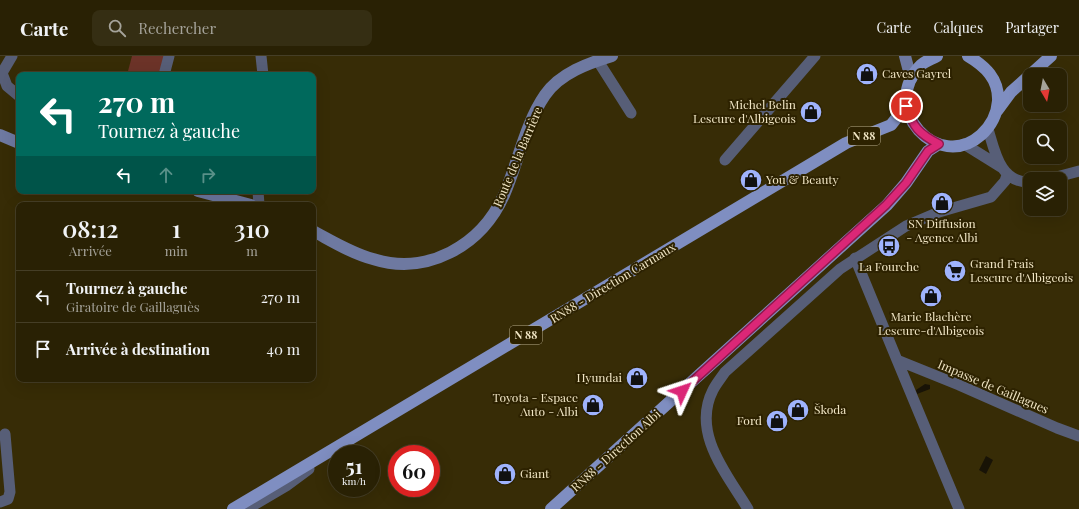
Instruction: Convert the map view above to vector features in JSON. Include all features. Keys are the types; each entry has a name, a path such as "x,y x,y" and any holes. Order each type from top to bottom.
{"main road":[{"path":"937,56 922,64 911,79 906,92 906,106 912,122 924,136 939,144 952,146 964,144 977,138 988,129 997,111 1011,92 1051,56"},
{"path":"968,56 982,64 993,77 998,94 997,111"},
{"name":"RN88 - Direction Carmaux","path":"342,445 846,143 891,125 906,106"},
{"name":"RN88 - Direction Albi","path":"551,509 886,205 906,183 928,151 939,144"},
{"name":"RN88 - Direction Carmaux","path":"234,509 328,453"}],"street":[{"path":"12,56 2,73 7,86 16,94"},
{"path":"165,72 169,56"},
{"path":"261,56 263,72"},
{"name":"Route de la Barrière","path":"316,232 348,250 373,260 399,264 422,263 437,260 455,251 472,238 488,221 504,196 532,121 546,94 557,83 576,70 598,60 612,56"},
{"path":"725,160 815,56"},
{"path":"905,56 911,79"},
{"path":"598,60 631,113"},
{"path":"748,509 717,462 707,432 707,408 712,390 725,372 840,268 906,226 939,212 991,197 1005,181 1004,171 988,129"},
{"path":"0,135 16,142"},
{"path":"964,144 1023,182"},
{"path":"1067,174 1079,171"},
{"path":"209,194 240,202"},
{"path":"855,258 959,509"},
{"name":"Impasse de Gaillagues","path":"897,360 1079,436"},
{"path":"0,502 8,499 10,492 5,434"},
{"path":"247,509 286,486 328,454"}],"shaded area":[{"path":"132,56 165,56 161,72 128,72"},
{"path":"925,384 930,385 930,389 917,394 916,390"},
{"path":"986,456 993,460 986,474 979,470"}],"place":[{"name":"Caves Gayrel","path":"867,74"},
{"name":"Michel Belin Lescure d'Albigeois","path":"811,112"},
{"name":"You & Beauty","path":"751,180"},
{"name":"SN Diffusion - Agence Albi","path":"942,203"},
{"name":"La Fourche","path":"889,246"},
{"name":"Grand Frais Lescure d'Albigeois","path":"955,271"},
{"name":"Marie Blachère Lescure-d'Albigeois","path":"931,296"},
{"name":"Hyundai","path":"637,378"},
{"name":"Toyota - Espace Auto - Albi","path":"593,405"},
{"name":"Škoda","path":"798,410"},
{"name":"Ford","path":"777,421"},
{"name":"Giant","path":"505,474"}],"route":[{"path":"682,391 886,205 906,183 928,151 939,144 924,136 912,122 906,106"}]}
